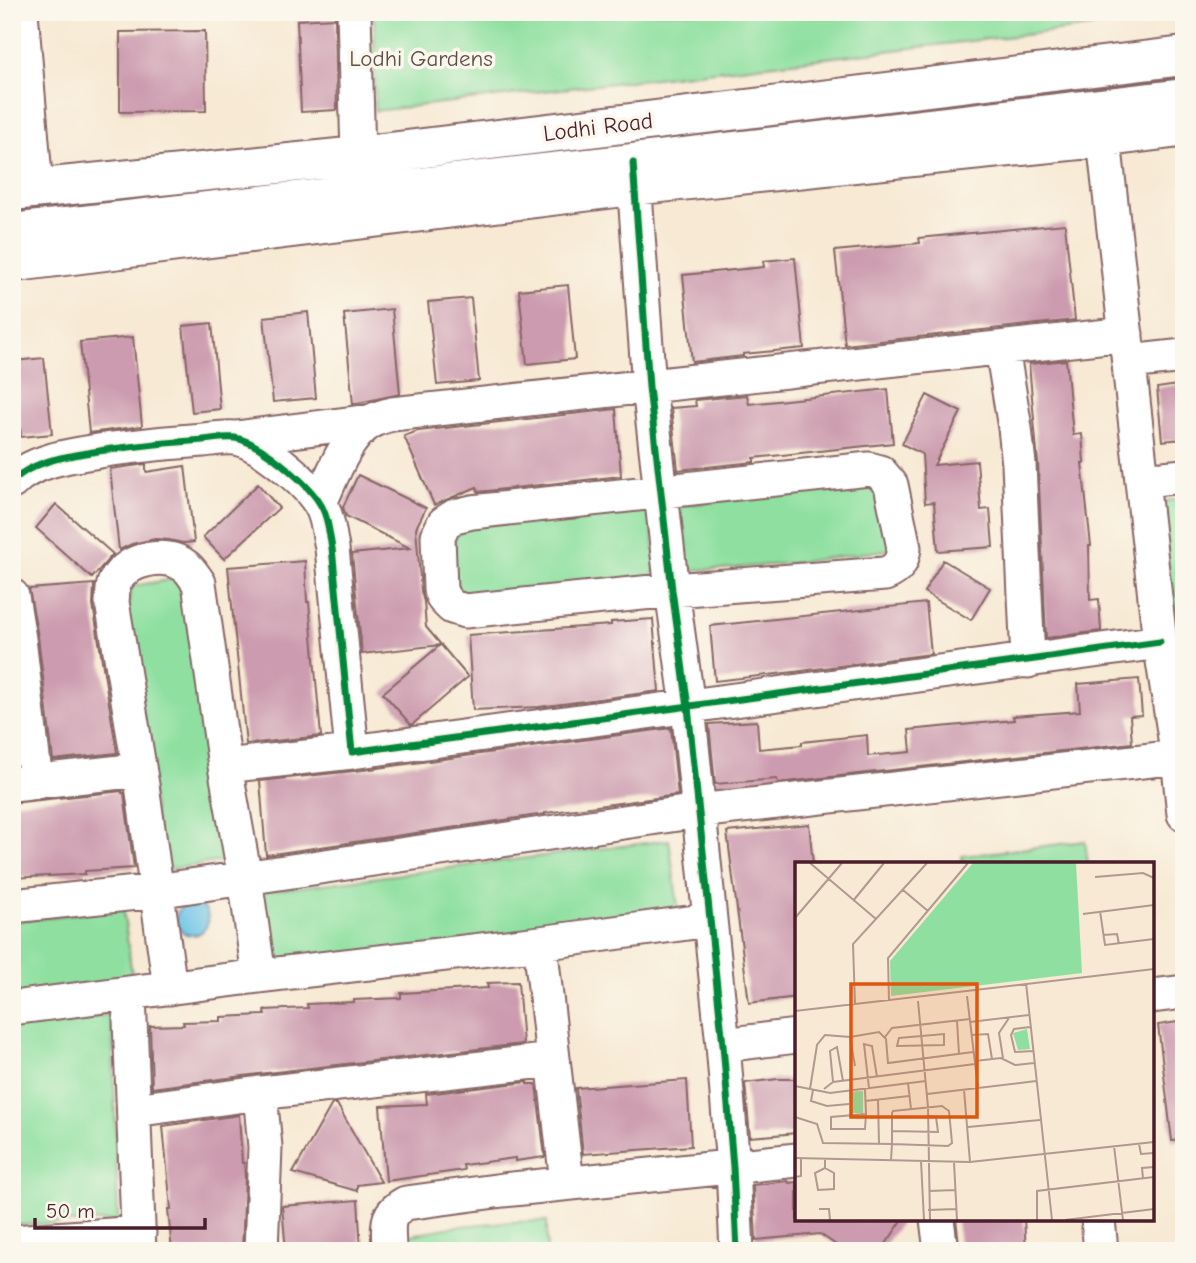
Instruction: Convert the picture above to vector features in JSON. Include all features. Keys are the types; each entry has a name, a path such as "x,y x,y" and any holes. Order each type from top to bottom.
{"main road":[{"name":"Lodhi Road","path":"24,190 358,156 1184,56"},
{"name":"Lodhi Road","path":"12,233 634,175 1101,125 1184,99"}],"street":[{"path":"21,12 24,190"},
{"path":"354,12 358,156"},
{"path":"1184,130 1101,125 1160,642 1178,738 1184,814"},
{"path":"12,265 634,175 649,387 688,707 723,1045 737,1251"},
{"path":"1002,348 1019,464 1028,660"},
{"path":"12,482 41,464 69,456 155,443 236,438 371,421 392,414 1002,348 1128,348 1184,356"},
{"path":"320,503 345,449 371,421"},
{"path":"236,438 265,451 289,470 320,503 328,524 352,752"},
{"path":"869,469 880,472 891,485 904,548 903,558 897,569 886,574 672,590 465,611 452,607 444,599 440,590 438,536 444,523 455,516 662,491 869,469"},
{"path":"1142,480 1184,476"},
{"path":"170,988 112,602 114,581 127,566 148,559 171,559 186,566 199,583 259,976"},
{"path":"12,596 19,639 24,783 139,770"},
{"path":"225,765 352,752 1160,642"},
{"path":"12,906 156,891 1178,738"},
{"path":"12,1008 710,920"},
{"path":"540,943 567,1183"},
{"path":"1154,996 1184,992"},
{"path":"12,1242 139,1242 129,994"},
{"path":"723,1045 795,1036"},
{"path":"134,1110 553,1060"},
{"path":"260,1093 265,1147 261,1251"},
{"path":"389,1251 391,1213 406,1203 503,1190 795,1160"},
{"path":"937,1221 941,1251"},
{"path":"1098,1221 1101,1251"}],"green space":[{"name":"Lodhi Gardens","path":"374,12 1184,12 1184,16 375,111"},
{"path":"856,483 885,488 894,549 793,563 723,569 687,570 678,564 677,506"},
{"path":"1184,498 1184,690 1159,502"},
{"path":"650,504 656,565 651,580 481,598 460,593 453,580 455,526"},
{"path":"187,577 229,860 163,870 126,620 132,586"},
{"path":"669,840 679,915 271,967 261,892"},
{"path":"1085,841 1088,862 963,862 962,856"},
{"path":"123,908 133,983 12,998 12,922"},
{"path":"112,1015 118,1221 12,1225 12,1025"},
{"path":"547,1221 547,1251 403,1251 403,1238 420,1233 493,1223"}],"water":[{"path":"192,903 204,907 208,919 204,931 192,935 180,931 176,919 180,907"}],"building":[{"path":"335,18 337,110 301,112 297,20"},
{"path":"205,31 206,111 120,112 120,32"},
{"path":"1065,224 1075,320 845,345 835,251 920,243 919,238"},
{"path":"795,258 804,348 692,362 683,275 764,267 763,261"},
{"path":"568,285 575,359 527,364 519,290"},
{"path":"471,298 479,381 437,385 428,302"},
{"path":"392,309 400,394 353,404 344,314"},
{"path":"308,312 316,398 273,402 264,317"},
{"path":"212,323 220,409 192,412 183,326"},
{"path":"133,337 142,426 89,433 80,342"},
{"path":"44,358 52,434 21,437 14,361"},
{"path":"1066,360 1073,435 1082,434 1082,463 1091,546 1090,600 1099,599 1101,631 1046,638 1038,463 1029,364"},
{"path":"1184,384 1184,439 1162,441 1157,388"},
{"path":"888,389 893,443 754,458 754,462 678,470 671,408 696,406 695,400 747,395 749,404"},
{"path":"927,395 961,412 934,465 977,461 981,510 990,509 993,547 938,551 934,502 925,503 922,454 902,444"},
{"path":"616,409 621,476 478,492 477,487 434,505 404,436 418,431"},
{"path":"146,464 146,472 185,466 194,542 155,539 119,550 110,469"},
{"path":"358,475 426,508 416,528 426,627 468,677 411,725 383,693 440,645 362,654 352,554 410,548 346,516 343,507"},
{"path":"258,484 279,508 224,559 203,537"},
{"path":"56,504 113,554 92,578 36,528"},
{"path":"943,560 990,588 971,620 924,592"},
{"path":"305,561 321,736 246,744 228,567"},
{"path":"94,584 93,605 117,753 53,760 38,637 29,589"},
{"path":"926,603 931,654 715,681 710,626"},
{"path":"653,619 659,691 539,707 473,710 468,635 611,625 611,622"},
{"path":"1139,679 1142,715 1130,716 1132,743 778,783 777,779 715,784 709,724 757,721 759,749 867,735 868,756 911,752 909,730 1014,720 1013,716 1080,711 1078,684"},
{"path":"671,728 678,795 266,855 260,781 363,770"},
{"path":"122,791 134,868 12,878 12,803"},
{"path":"809,824 813,862 795,862 795,997 749,1003 727,832"},
{"path":"518,982 523,1044 152,1088 150,1026 221,1021 221,1017 265,1015 264,1010 308,1008 307,1004 401,998 401,993 488,988 487,983"},
{"path":"1184,1021 1184,1140 1172,1141 1158,1025"},
{"path":"795,1079 795,1133 750,1137 745,1083"},
{"path":"687,1080 691,1146 583,1154 576,1088"},
{"path":"527,1082 536,1084 545,1157 463,1165 464,1170 386,1181 380,1106 427,1104 426,1094"},
{"path":"332,1104 337,1104 381,1182 357,1185 357,1191 293,1173"},
{"path":"239,1115 245,1178 242,1251 172,1251 163,1126"},
{"path":"795,1182 795,1221 902,1221 881,1251 845,1251 820,1234 756,1240 753,1185"},
{"path":"358,1200 361,1251 286,1251 282,1206"},
{"path":"956,1221 1024,1221 1026,1251 960,1251"}],"cycle path":[{"path":"633,163 649,387 688,707 723,1045 737,1251"},
{"path":"12,482 21,474 45,462 135,446 235,438 269,454 312,493 322,507 328,524 352,752 1160,642"}]}
